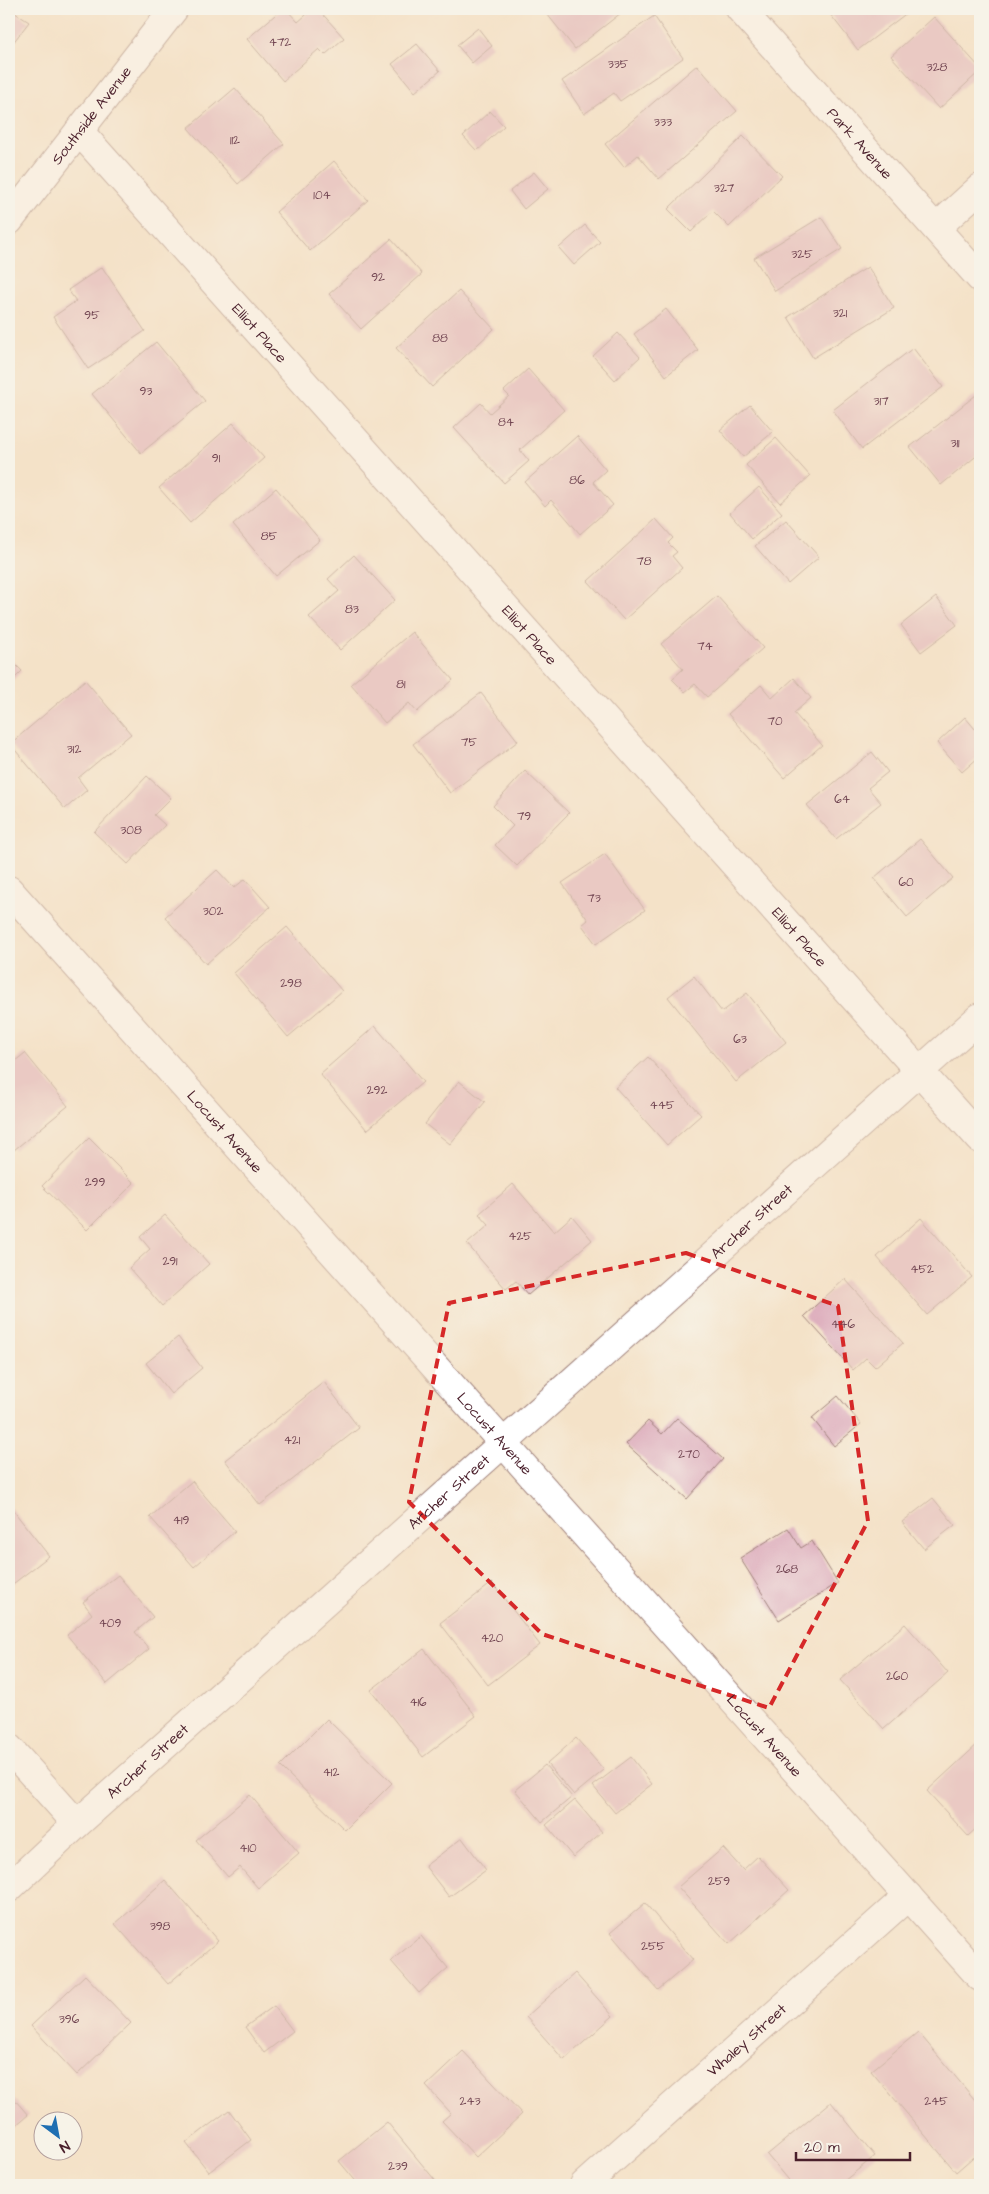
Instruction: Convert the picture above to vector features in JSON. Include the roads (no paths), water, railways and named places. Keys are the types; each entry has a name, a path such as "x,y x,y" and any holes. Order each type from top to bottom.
{"street":[{"name":"Southside Avenue","path":"9,221 174,9"},
{"name":"Park Avenue","path":"740,9 980,278"},
{"name":"Elliot Place","path":"79,131 980,1139"},
{"path":"936,228 980,188"},
{"name":"Locust Avenue","path":"9,890 980,1978"},
{"name":"Archer Street","path":"9,1888 77,1824 980,1017"},
{"path":"9,1748 77,1824"},
{"name":"Whaley Street","path":"584,2185 908,1896"}]}
